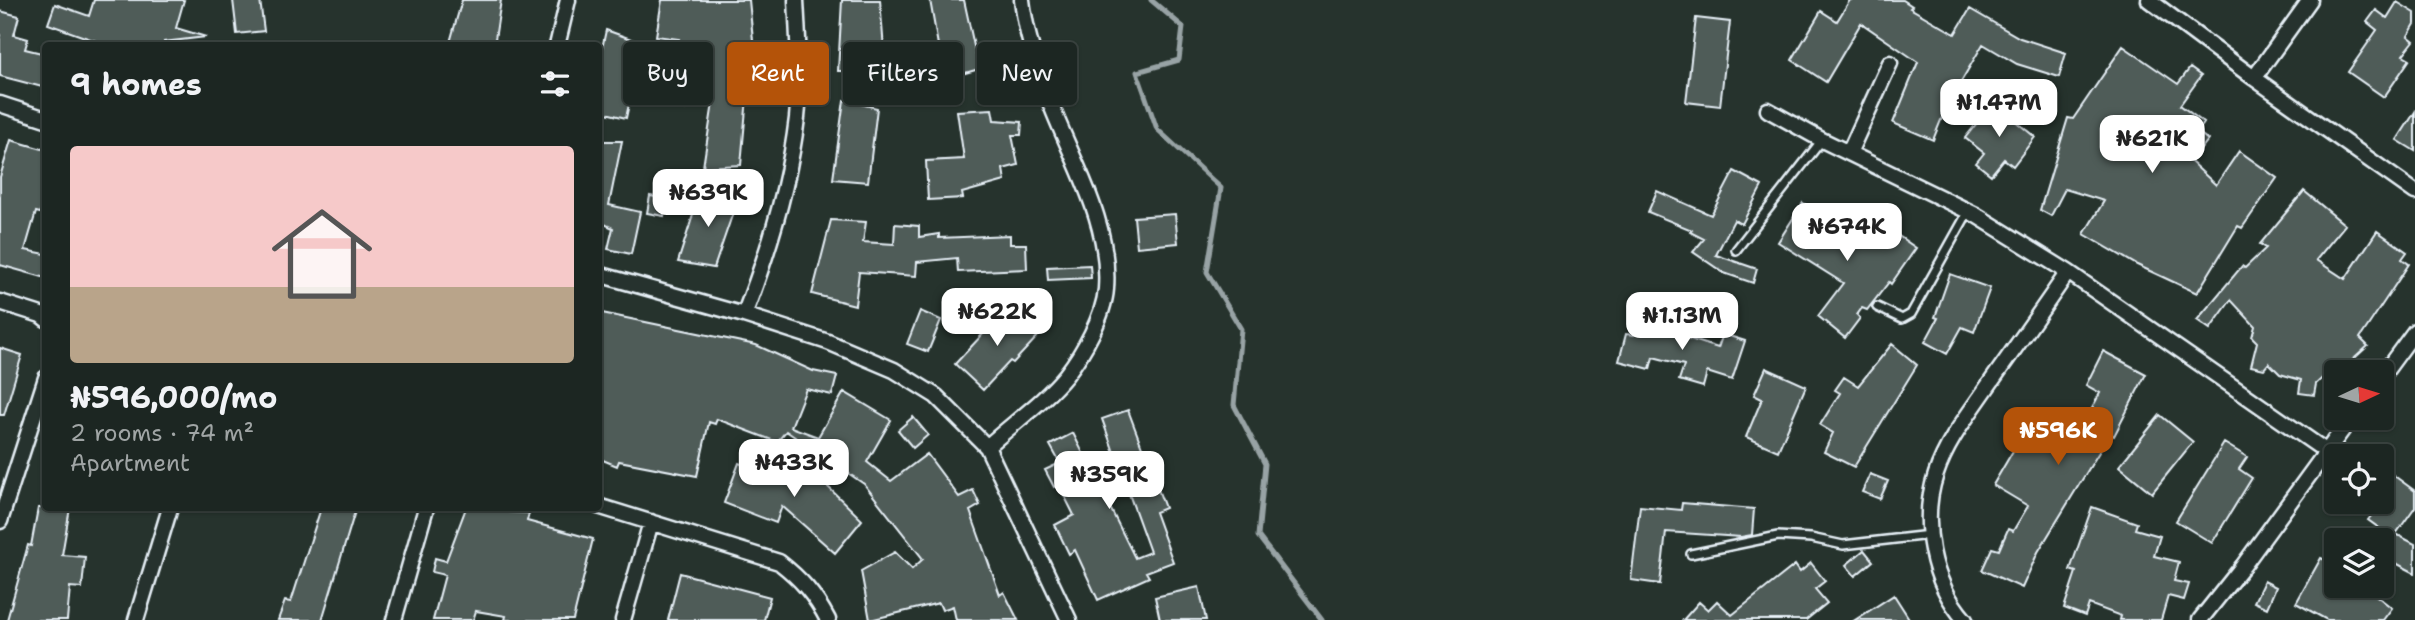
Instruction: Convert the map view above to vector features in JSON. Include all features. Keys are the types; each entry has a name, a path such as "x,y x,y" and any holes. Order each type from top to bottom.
{"street":[{"path":"558,42 568,0"},
{"path":"744,315 767,255 789,166 797,117 799,58 796,0"},
{"path":"987,447 1065,376 1091,338 1106,291 1104,242 1092,202 1048,98 1026,32 1022,0"},
{"path":"2149,0 2415,192"},
{"path":"2255,78 2310,0"},
{"path":"1849,153 1890,63"},
{"path":"0,104 42,118"},
{"path":"1768,110 1822,140 1969,211 2068,272 2324,451"},
{"path":"1965,620 1954,608 1935,565 1928,522 1936,475 1953,437 2068,272"},
{"path":"602,275 828,342 894,370 936,396 987,447 1069,620"},
{"path":"0,302 42,316"},
{"path":"2394,360 2415,331"},
{"path":"0,522 42,391"},
{"path":"2200,620 2324,455"},
{"path":"602,507 779,562 801,579 828,620"},
{"path":"136,620 169,511"},
{"path":"394,620 425,511"},
{"path":"623,620 651,522"}],"lane":[{"path":"1736,250 1822,140"},
{"path":"1877,307 1902,319 1911,314 1969,211"},
{"path":"1692,554 1778,536 1811,538 1843,545 1930,535"}],"building":[{"path":"94,0 184,0 176,28 206,37 164,42 99,42 48,24 55,4 89,16"},
{"path":"233,0 260,0 264,31 237,34"},
{"path":"462,0 501,0 495,42 450,42"},
{"path":"662,0 749,0 753,42 727,42 727,105 746,105 741,165 703,167 713,105 713,42 679,42 679,39 656,36"},
{"path":"842,0 880,0 883,42 843,42 843,71 838,71"},
{"path":"930,0 964,0 977,70 963,74 963,42 937,42"},
{"path":"1850,0 1903,0 1912,6 1910,8 1955,34 1970,9 2020,38 2066,53 2059,77 2017,64 1983,44 1959,85 1956,83 1933,140 1893,123 1918,62 1861,23 1826,82 1792,60 1821,11 1837,21"},
{"path":"2397,2 2415,13 2415,24 2408,36 2414,41 2403,55 2410,59 2384,97 2348,72 2377,30 2367,22 2376,10 2387,18"},
{"path":"0,11 19,16 14,35 28,39 25,49 42,53 42,87 0,76"},
{"path":"1696,18 1730,22 1720,106 1686,102"},
{"path":"606,30 639,42 623,42 623,105 629,105 626,118 602,112 602,48"},
{"path":"2123,46 2178,84 2190,68 2201,76 2180,105 2204,123 2198,132 2208,140 2191,162 2216,185 2239,151 2277,178 2242,228 2238,226 2197,293 2137,265 2084,234 2104,201 2065,189 2051,216 2040,210 2068,118 2073,119"},
{"path":"1993,103 2035,137 2013,166 2004,159 1991,175 1976,163 1984,153 1965,138"},
{"path":"669,105 686,105 685,109"},
{"path":"843,105 877,108 868,182 833,179"},
{"path":"992,109 994,120 1022,122 1021,135 1012,135 1018,165 1003,169 1005,181 962,193 963,198 928,200 926,161 964,159 957,111"},
{"path":"2415,112 2415,151 2397,140"},
{"path":"11,140 42,149 42,206 40,213 36,212 25,250 42,253 42,277 0,265 0,177"},
{"path":"602,141 622,141 609,205 640,212 631,254 608,249 613,228 602,223"},
{"path":"1734,171 1762,186 1742,224 1734,220 1716,255 1757,269 1753,283 1724,273 1693,252 1704,239 1690,232 1692,230 1648,212 1657,191 1711,215"},
{"path":"2304,191 2345,225 2316,260 2345,279 2377,231 2407,252 2402,259 2409,264 2360,338 2368,346 2353,360 2324,360 2324,376 2316,384 2314,395 2299,393 2301,380 2280,374 2269,363 2264,369 2251,366 2257,342 2252,337 2255,326 2231,300 2210,329 2197,320 2242,266 2245,268 2266,248 2260,244"},
{"path":"700,193 739,195 714,268 678,262"},
{"path":"650,196 667,199 664,216 647,213"},
{"path":"1803,203 1867,244 1881,224 1916,248 1891,284 1889,282 1867,310 1862,308 1857,315 1860,318 1845,338 1818,316 1843,283 1778,242"},
{"path":"1175,214 1178,243 1137,247 1134,217"},
{"path":"831,220 866,222 863,242 894,244 895,224 919,226 919,237 939,234 939,238 1010,235 1010,244 1026,244 1027,269 958,272 957,258 917,262 916,276 859,272 855,305 812,294"},
{"path":"1090,265 1091,278 1048,280 1047,267"},
{"path":"1950,274 1990,288 1974,332 1962,327 1947,354 1925,342 1938,318 1935,317"},
{"path":"1009,306 1039,335 983,390 955,364"},
{"path":"920,311 941,320 928,352 907,344"},
{"path":"602,313 756,345 813,371 837,376 832,395 806,389 791,427 818,437 844,392 891,420 867,462 891,481 927,454 959,497 973,490 980,505 970,511 1000,595 1004,592 1018,620 956,620 953,606 942,610 939,603 870,620 861,571 895,552 912,569 923,559 864,484 786,431 777,442 717,419 715,424 709,422 697,476 619,461 617,466 602,460"},
{"path":"1670,320 1690,325 1687,338 1718,348 1723,334 1745,341 1732,380 1707,372 1703,387 1679,380 1684,365 1653,357 1650,369 1619,361 1626,334 1634,335 1637,324 1667,331"},
{"path":"1892,344 1917,365 1854,467 1824,452 1833,433 1820,425 1840,393 1835,390 1844,377 1858,386"},
{"path":"0,348 22,355 4,415 0,415"},
{"path":"2103,351 2146,374 2114,436 2110,434 2038,552 2022,588 1982,570 1992,548 1999,550 2008,529 2013,531 2028,506 1993,485 2017,444 2021,447 2038,415 2054,424 2058,416 2071,424 2075,417 2085,422 2100,393 2086,385"},
{"path":"1766,368 1806,386 1778,451 1746,437 1762,399 1754,395"},
{"path":"1128,410 1165,508 1155,512 1173,562 1146,572 1149,577 1098,600 1075,550 1069,554 1055,525 1074,515 1059,485 1054,487 1045,470 1060,463 1050,445 1073,433 1135,558 1150,552 1102,419"},
{"path":"2160,415 2193,442 2152,493 2119,466"},
{"path":"913,417 928,435 913,448 898,430"},
{"path":"2224,443 2247,457 2239,469 2252,478 2212,543 2176,521"},
{"path":"786,446 862,520 835,553 782,506 776,523 724,503 739,463 773,477"},
{"path":"1870,474 1888,481 1880,499 1862,492"},
{"path":"2394,476 2415,491 2415,507 2394,537 2394,528 2379,528 2368,520 2373,514 2394,514"},
{"path":"1682,503 1754,509 1752,535 1741,537 1666,532 1660,584 1631,580 1640,506 1681,510"},
{"path":"2092,507 2137,523 2135,529 2160,536 2154,556 2179,562 2174,581 2189,584 2184,600 2168,596 2161,620 2120,620 2121,616 2089,604 2085,616 2064,608 2076,572 2070,570"},
{"path":"38,508 42,508 42,511 69,511 62,555 85,557 82,588 70,587 67,620 7,620 28,545 31,546"},
{"path":"320,511 355,511 322,620 278,620 285,601 291,602"},
{"path":"465,511 529,513 527,521 593,539 573,620 505,620 506,616 476,611 473,620 433,620 445,575 432,572 435,558 446,561"},
{"path":"2396,534 2415,544 2415,573 2394,562"},
{"path":"1864,550 1873,561 1855,576 1846,565"},
{"path":"2321,558 2324,560 2324,598 2379,598 2392,608 2383,620 2327,620 2296,603"},
{"path":"1811,563 1825,581 1815,589 1827,603 1806,620 1683,620 1699,602 1708,610 1717,601 1732,615 1795,565 1800,572"},
{"path":"680,573 770,597 764,620 668,620"},
{"path":"2264,581 2276,587 2267,608 2254,602"},
{"path":"1199,587 1206,620 1160,620 1155,597"},
{"path":"1894,595 1910,620 1855,620"}],"waterway":[{"path":"1151,0 1183,27 1179,60 1137,72 1157,129 1221,188 1207,272 1241,329 1234,405 1265,464 1258,536 1322,620"}]}
